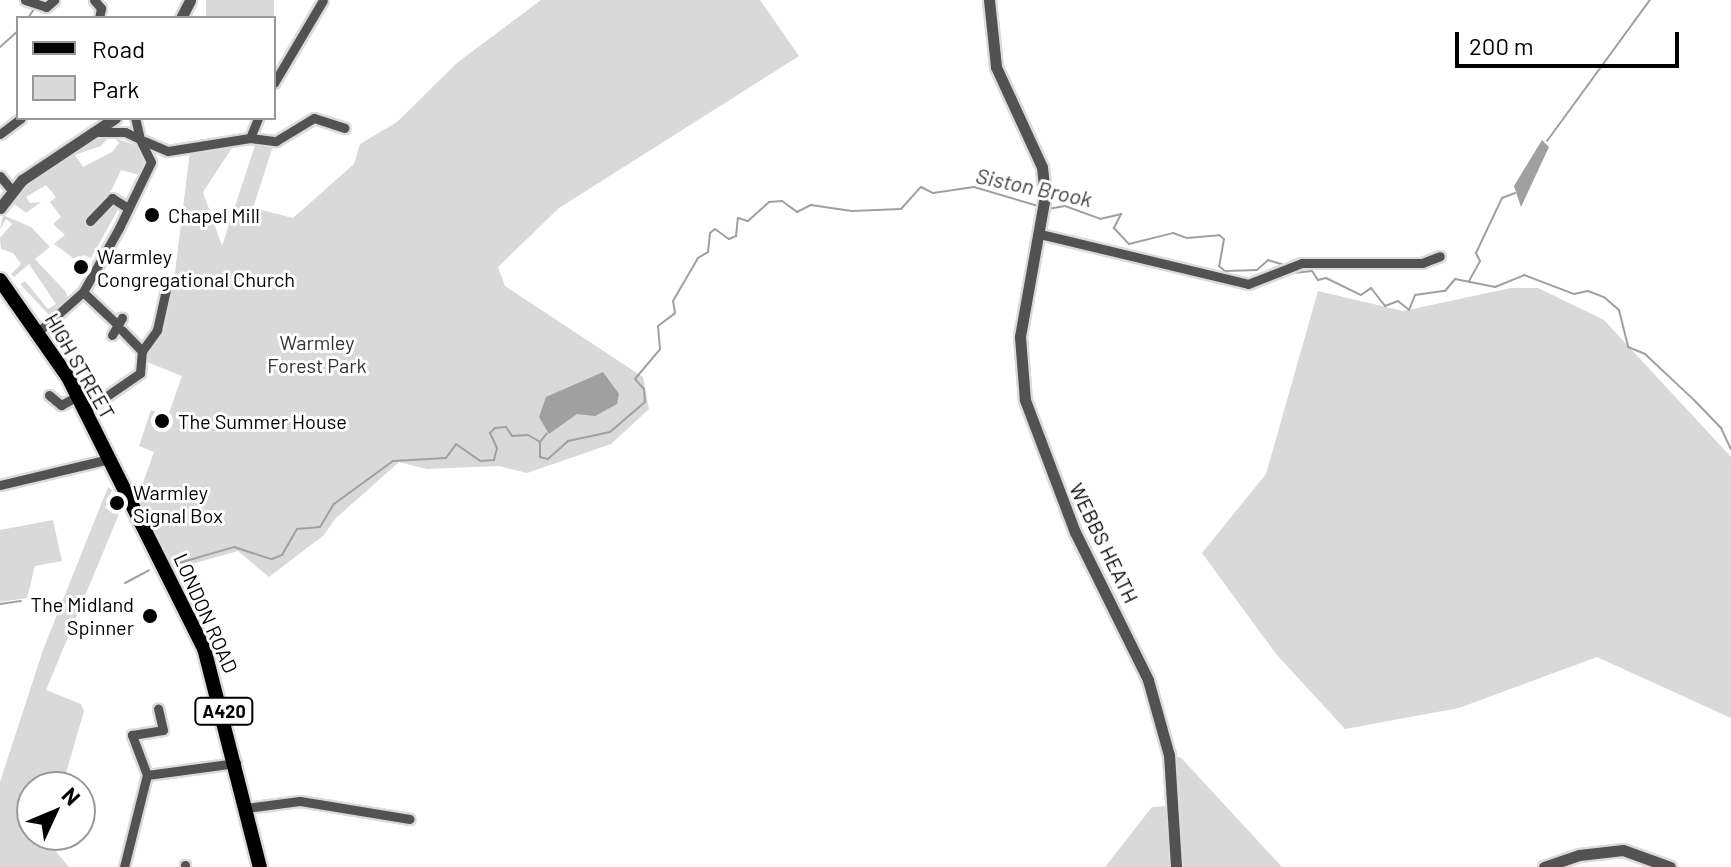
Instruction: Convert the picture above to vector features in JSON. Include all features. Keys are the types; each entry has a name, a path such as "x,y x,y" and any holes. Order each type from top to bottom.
{"main road":[{"name":"HIGH STREET","path":"0,282 39,331 78,396 118,476"},
{"name":"LONDON ROAD","path":"118,476 204,648 236,763 260,867"}],"street":[{"path":"276,80 323,0"},
{"name":"WEBBS HEATH","path":"989,0 996,67 1042,167 1045,196 1020,337 1025,400 1075,532 1148,680 1169,755 1176,867"},
{"path":"27,1 48,4"},
{"path":"39,331 83,292 151,162 168,151 253,139 276,141 314,118 344,128"},
{"path":"0,134 18,120"},
{"path":"0,208 11,189 54,155 112,120"},
{"path":"136,120 151,162"},
{"path":"253,139 258,120"},
{"path":"95,132 125,132 168,151"},
{"path":"0,176 11,189"},
{"path":"90,221 112,198 128,208"},
{"path":"1040,234 1248,284 1302,263 1422,263 1440,256"},
{"path":"85,411 132,382 140,373 142,351 157,330 167,285"},
{"path":"83,292 142,351"},
{"path":"49,395 61,405 78,396"},
{"path":"0,485 109,459"},
{"path":"124,867 147,775 132,735 163,730 158,709"},
{"path":"147,775 236,763"},
{"path":"246,808 300,801 410,819"},
{"path":"1544,867 1579,855 1623,850 1670,867"}],"green space":[{"path":"206,0 274,0 274,16 206,16"},
{"name":"Warmley Forest Park","path":"541,0 760,0 799,56 559,208 498,267 505,286 643,377 649,409 611,444 527,473 499,466 427,469 399,462 335,519 324,535 269,577 238,551 174,569 137,499 154,452 139,446 151,410 168,416 182,376 147,362 147,352 157,341 173,288 190,151 232,148 203,192 222,246 255,145 274,143 253,208 293,218 354,164 360,144 397,122 458,62"},
{"path":"108,138 101,146 75,155 83,167 112,152 119,143 115,138 141,147 144,169 139,175 121,170 112,189 85,221 90,223 112,201 120,206 91,258 83,255 76,260 54,244 65,235 53,224 61,217 50,202 56,197 46,185 26,197 30,203 41,202 26,213 12,202 38,175 92,139"},
{"path":"3,215 31,227 50,247 35,259 66,292 68,300 50,316 20,284 25,281 48,309 56,304 29,264 14,277 11,274 21,264 13,253 1,249 0,238 12,224 6,219 0,230"},
{"path":"1511,288 1538,288 1604,320 1731,457 1731,718 1597,657 1459,708 1345,729 1276,654 1202,553 1266,474 1318,291 1403,311"},
{"path":"108,487 112,490 105,508 119,514 46,690 81,704 84,711 67,771 16,771 16,851 55,851 69,867 0,867 0,782 43,650"},
{"path":"53,520 62,561 35,566 27,598 0,602 0,530"},
{"path":"1180,757 1282,867 1182,867 1175,758"},
{"path":"1165,806 1171,867 1105,867 1152,807"}],"shaded area":[{"path":"1542,140 1549,147 1521,207 1514,186"},
{"path":"603,372 619,394 617,404 595,416 577,414 549,434 539,417 546,397"}],"waterway":[{"path":"1547,141 1650,0"},
{"path":"29,16 34,9"},
{"path":"0,47 16,33"},
{"name":"Siston Brook","path":"540,442 540,457 548,459 568,441 610,432 645,402 644,389 635,379 660,349 658,326 675,313 673,301 698,258 708,252 710,233 715,229 729,239 736,236 738,218 748,221 769,202 782,201 797,212 811,205 852,211 901,209 921,187 933,193 974,187 1038,206"},
{"path":"1469,281 1480,261 1476,253 1502,198 1515,193"},
{"name":"Siston Brook","path":"1048,209 1065,206 1100,219 1121,214 1114,228 1129,244 1173,233 1187,238 1219,235 1224,239 1219,266 1225,271 1257,270 1268,260 1284,265"},
{"name":"Siston Brook","path":"1294,273 1312,271 1318,280 1326,278 1361,295 1371,288 1385,306 1398,301 1409,310 1415,295 1445,291 1455,279 1495,287 1524,275 1574,294 1588,291 1604,297 1619,310 1628,347 1645,354 1694,400 1721,428 1731,449"},
{"name":"Siston Brook","path":"179,563 234,547 272,559 282,555 297,529 320,527 334,504 393,461 446,458 456,444 480,461 494,460 497,448 490,433 495,428 506,427 512,436 528,435 540,442 547,433"},
{"name":"Siston Brook","path":"125,583 149,570"},
{"name":"Siston Brook","path":"0,604 21,601"}],"place":[{"name":"Chapel Mill","path":"152,215"},
{"name":"Warmley Congregational Church","path":"81,267"},
{"name":"The Summer House","path":"162,421"},
{"name":"Warmley Signal Box","path":"117,503"},
{"name":"The Midland Spinner","path":"150,616"}]}
